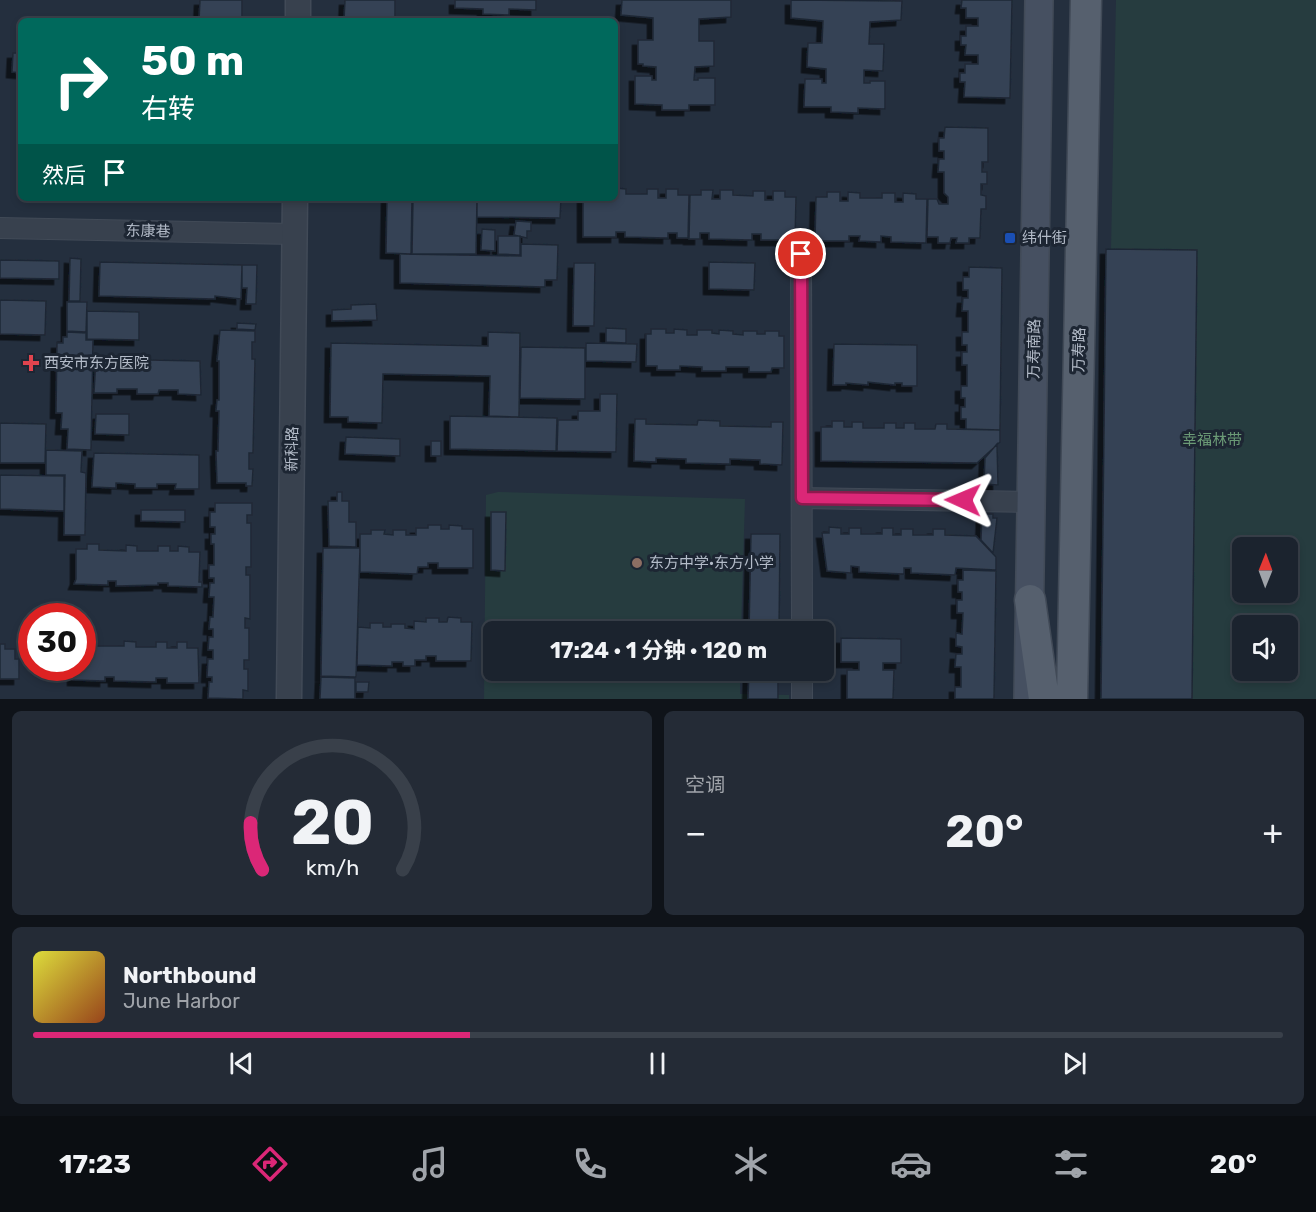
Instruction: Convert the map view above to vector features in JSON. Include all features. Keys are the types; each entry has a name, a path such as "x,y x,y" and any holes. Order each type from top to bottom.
{"main road":[{"name":"万寿南路","path":"1028,699 1040,0"},
{"name":"万寿路","path":"1072,699 1086,0"},
{"path":"1030,600 1044,699"}],"street":[{"path":"298,0 298,18"},
{"name":"新科路","path":"289,699 296,201"},
{"name":"东康巷","path":"0,228 295,234"},
{"path":"801,254 802,621"},
{"path":"802,498 1031,501"},
{"path":"802,681 802,699"}],"green space":[{"name":"幸福林带","path":"1116,0 1316,0 1316,699 1102,699"},
{"path":"498,492 745,499 741,621 485,621 486,495"},
{"path":"484,681 740,681 740,694 789,695 789,699 484,699"}],"building":[{"path":"200,0 242,0 242,18 199,18"},
{"path":"345,0 395,0 395,18 344,18"},
{"path":"455,0 536,0 536,10 509,9 509,15 483,14 483,9 455,8"},
{"path":"622,0 731,0 731,17 699,19 699,41 714,41 714,66 695,67 694,80 715,78 715,105 689,105 689,110 662,110 662,105 635,104 635,76 652,76 652,80 656,80 656,67 638,64 638,40 653,40 653,18 621,15"},
{"path":"791,0 902,1 901,20 870,22 869,44 884,44 883,71 864,70 864,83 885,81 885,109 858,108 858,113 831,112 831,107 804,107 805,79 822,79 822,83 826,83 826,69 807,67 808,43 822,43 823,21 791,18"},
{"path":"962,0 1012,0 1010,98 964,97 965,82 960,82 960,73 965,73 965,64 978,64 978,55 965,55 966,45 961,45 961,36 966,36 966,26 978,26 978,18 966,18 966,8 961,8"},
{"path":"13,53 18,53 18,73 12,72"},
{"path":"945,127 988,128 988,162 982,162 982,172 987,172 987,184 981,184 981,195 986,196 986,209 981,209 980,238 969,238 969,243 956,243 957,238 951,238 950,243 938,243 938,237 927,237 928,199 937,199 939,204 948,204 948,197 944,193 944,172 938,172 939,159 944,159 944,151 939,151 939,138 944,138"},
{"path":"618,188 626,189 626,194 647,194 647,189 658,189 658,198 666,198 666,189 678,189 678,195 689,195 688,238 677,238 677,233 668,233 668,238 625,237 625,232 616,232 616,237 583,237 583,201 618,201"},
{"path":"701,190 713,190 712,199 720,199 720,190 733,190 733,195 753,196 753,191 765,191 765,200 773,200 773,191 785,191 785,197 796,197 795,240 761,240 761,234 752,234 752,240 709,239 709,233 700,233 700,239 689,239 690,195 701,195"},
{"path":"827,192 840,192 840,201 848,201 848,192 860,193 860,198 882,198 882,193 895,193 895,202 903,202 903,193 916,194 916,199 927,199 926,243 891,242 891,237 881,236 881,242 859,241 860,236 849,236 849,241 815,241 816,197 827,197"},
{"path":"387,201 412,201 411,254 386,253"},
{"path":"413,201 477,201 476,254 412,254"},
{"path":"477,201 561,201 560,218 477,217"},
{"path":"516,221 531,222 531,231 527,231 527,238 514,235"},
{"path":"482,229 495,230 495,251 481,250"},
{"path":"498,236 520,236 520,255 498,254"},
{"path":"521,244 558,245 557,280 545,280 545,287 400,283 400,254 521,256"},
{"path":"1106,249 1197,250 1192,699 1101,699"},
{"path":"70,258 81,259 80,301 69,301"},
{"path":"0,260 59,261 59,279 0,278"},
{"path":"100,262 242,265 241,299 215,296 215,299 99,296"},
{"path":"709,262 755,263 754,290 709,289"},
{"path":"574,263 595,263 594,326 573,326"},
{"path":"242,265 257,265 256,304 246,304 247,288 242,288"},
{"path":"969,267 1002,268 1000,430 966,429 966,419 961,419 961,407 965,407 965,398 961,398 961,386 967,386 967,365 962,365 962,352 967,352 967,345 962,345 962,332 968,332 968,311 962,311 963,298 968,298 968,290 963,290 963,277 969,277"},
{"path":"0,300 46,301 45,335 0,334"},
{"path":"67,302 87,302 86,332 67,331"},
{"path":"376,304 377,320 332,321 332,310 351,309 351,305"},
{"path":"87,311 139,312 139,340 87,339"},
{"path":"237,323 256,324 255,330 237,329"},
{"path":"606,328 626,329 626,343 606,342"},
{"path":"651,329 666,329 666,333 674,333 674,329 687,330 687,335 697,335 697,330 712,330 712,333 719,334 719,330 733,331 733,334 743,335 743,331 757,331 757,334 765,334 765,331 779,331 779,336 784,336 784,368 772,368 771,372 749,372 749,367 726,367 726,371 702,371 702,367 680,366 680,370 657,370 657,366 646,366 646,334 651,334"},
{"path":"220,330 255,331 255,342 252,342 252,359 255,359 253,453 249,453 249,469 253,469 252,486 246,486 246,483 217,483 216,451 218,451 219,411 216,411 217,400 219,400 219,361 217,361"},
{"path":"67,332 86,333 86,340 93,340 91,450 67,449 68,429 61,429 62,413 56,413 57,343 63,343 63,337 67,337"},
{"path":"488,332 520,333 519,417 489,416 490,376 383,374 382,423 348,422 348,417 330,417 331,343 488,346"},
{"path":"586,343 637,344 636,362 586,361"},
{"path":"834,344 917,345 917,386 868,382 868,385 846,383 846,385 833,385"},
{"path":"521,347 585,348 585,399 520,398"},
{"path":"96,359 200,361 201,395 178,394 178,390 159,390 158,394 137,394 137,389 117,389 117,393 94,393"},
{"path":"600,394 617,394 616,452 557,451 558,420 578,420 578,411 600,411"},
{"path":"96,414 129,414 129,435 95,434"},
{"path":"450,416 557,418 556,451 450,449"},
{"path":"635,419 646,419 646,424 697,425 698,420 720,421 720,426 771,427 771,422 783,422 782,465 760,464 760,460 730,459 730,464 686,463 686,459 656,458 656,462 634,461"},
{"path":"832,421 844,421 844,427 852,427 852,422 863,422 863,428 884,428 884,423 896,423 896,428 904,428 904,423 915,423 915,429 935,429 936,424 947,424 947,429 1000,430 1000,442 977,463 821,461 821,427 832,427"},
{"path":"0,423 46,424 45,463 0,463"},
{"path":"346,437 400,439 400,456 345,454"},
{"path":"431,441 441,441 441,456 431,456"},
{"path":"997,444 998,485 984,484 985,458"},
{"path":"46,450 82,451 81,472 86,473 85,535 64,535 65,475 46,475"},
{"path":"94,453 199,455 199,489 175,489 176,484 157,484 157,488 135,488 135,484 116,483 116,488 92,487"},
{"path":"0,475 64,476 64,511 0,509"},
{"path":"337,492 342,492 342,501 349,501 349,522 356,522 356,547 329,546 328,501 337,501"},
{"path":"215,503 252,503 252,515 247,515 247,523 251,523 251,567 246,567 246,575 250,575 250,619 245,618 245,628 249,628 249,660 244,660 244,669 248,669 248,691 243,690 243,699 208,698 209,682 212,682 212,677 207,677 208,659 213,659 213,650 208,650 209,637 213,637 213,629 209,629 210,617 213,617 214,597 209,597 210,583 214,583 214,578 209,578 209,565 214,565 214,544 211,544 211,534 215,534 215,527 210,527 210,512 215,512"},
{"path":"141,510 185,510 185,522 141,521"},
{"path":"491,512 506,512 505,571 491,570"},
{"path":"982,514 993,514 993,518 997,518 993,553 981,540"},
{"path":"428,525 441,525 441,529 449,529 449,525 462,526 462,529 473,529 473,568 438,568 438,563 428,563 428,567 418,567 417,574 360,572 360,534 371,534 371,530 385,530 384,534 393,535 393,530 406,530 406,535 416,535 416,528 428,528"},
{"path":"829,527 841,528 841,534 849,534 849,528 861,528 861,534 882,534 882,528 893,528 893,535 901,535 901,529 913,529 913,535 933,535 933,529 945,529 945,535 976,536 996,557 996,570 956,568 955,575 911,573 911,568 904,568 904,574 859,572 859,567 851,566 851,573 827,571 822,533 829,533"},
{"path":"751,534 780,534 779,621 749,621"},
{"path":"87,544 99,544 99,550 126,551 126,545 137,546 137,551 158,551 158,546 170,546 170,551 178,551 178,546 189,547 189,552 200,552 199,582 202,582 202,587 168,586 168,583 116,586 116,581 108,581 108,585 74,584 76,549 87,549"},
{"path":"323,548 360,548 356,677 321,676"},
{"path":"963,570 996,571 994,699 955,699 955,687 961,687 961,667 955,667 956,654 962,654 962,647 956,646 956,633 962,634 963,613 957,613 957,600 962,600 962,592 958,592 958,580 963,580"},
{"path":"448,617 461,618 461,622 472,622 471,661 436,661 436,656 426,656 426,660 415,660 415,666 403,666 403,662 392,662 392,666 357,665 358,627 370,628 370,623 383,623 383,627 391,627 391,624 405,624 405,628 414,629 414,621 426,622 426,618 439,618 439,622 447,622"},
{"path":"841,638 901,639 901,663 883,663 883,670 894,670 893,699 847,699 847,670 859,670 859,662 841,662"},
{"path":"124,641 136,642 136,647 156,647 156,642 167,642 167,648 177,648 177,642 187,642 187,648 198,648 199,683 167,683 167,678 156,678 156,682 114,681 114,677 105,677 105,681 96,681 96,646 124,646"},
{"path":"0,644 5,644 5,649 15,649 15,659 18,659 18,679 0,679"},
{"path":"321,677 355,678 355,699 320,699"},
{"path":"749,681 778,681 778,699 748,699"},
{"path":"356,682 369,682 368,692 356,692"}],"place":[{"name":"纬什街","path":"1010,238"},
{"name":"西安市东方医院","path":"31,363"},
{"name":"东方中学·东方小学","path":"637,563"}],"route":[{"path":"801,254 802,498 963,500"}]}
